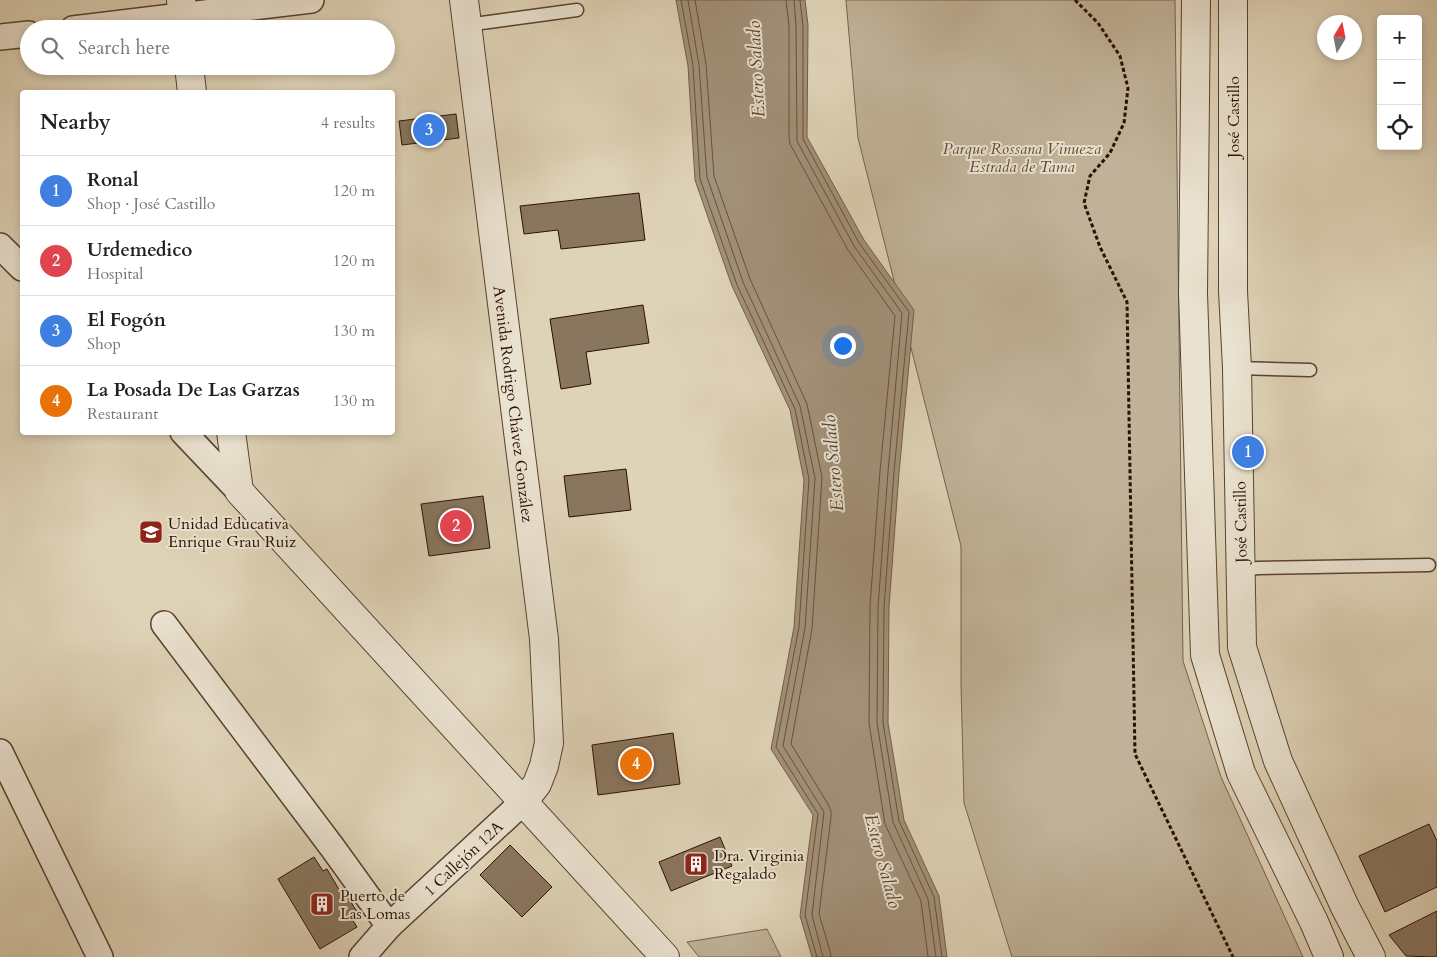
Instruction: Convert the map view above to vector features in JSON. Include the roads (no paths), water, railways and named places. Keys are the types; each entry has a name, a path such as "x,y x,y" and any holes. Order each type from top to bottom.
{"street":[{"path":"144,20 311,0"},
{"path":"1196,0 1194,293 1205,655 1241,773 1330,957"},
{"name":"José Castillo","path":"1233,0 1233,290 1237,368 1242,647 1278,761 1345,907 1371,957"},
{"name":"Avenida Rodrigo Chávez González","path":"465,12 544,639 549,743 544,766 537,784 522,802"},
{"path":"0,37 20,35"},
{"path":"190,75 192,90"},
{"path":"0,246 20,266"},
{"path":"1194,293 1233,290"},
{"path":"186,435 522,802 658,954"},
{"path":"231,435 239,491"},
{"path":"164,624 389,926"},
{"path":"0,752 100,957"},
{"name":"1 Callejón 12A","path":"362,957 389,926 522,802"}],"lane":[{"path":"465,12 577,10"},
{"path":"1237,368 1310,370"},
{"path":"1241,570 1428,565"}],"water":[{"name":"Estero Salado","path":"676,0 805,0 808,25 807,137 864,240 914,310 889,607 888,723 904,820 939,896 947,957 812,957 800,916 813,815 771,749 794,627 804,480 790,410 732,286 695,180 688,66"}],"place":[{"name":"El Fogón","path":"429,130"},
{"name":"Ronal","path":"1248,452"},
{"name":"Urdemedico","path":"456,526"},
{"name":"Unidad Educativa Enrique Grau Ruiz","path":"151,532"},
{"name":"La Posada De Las Garzas","path":"636,764"},
{"name":"Dra. Virginia Regalado","path":"696,864"},
{"name":"Puerto de Las Lomas","path":"322,904"}],"park label":[{"name":"Parque Rossana Vinueza Estrada de Tama","path":"1022,157"}]}
